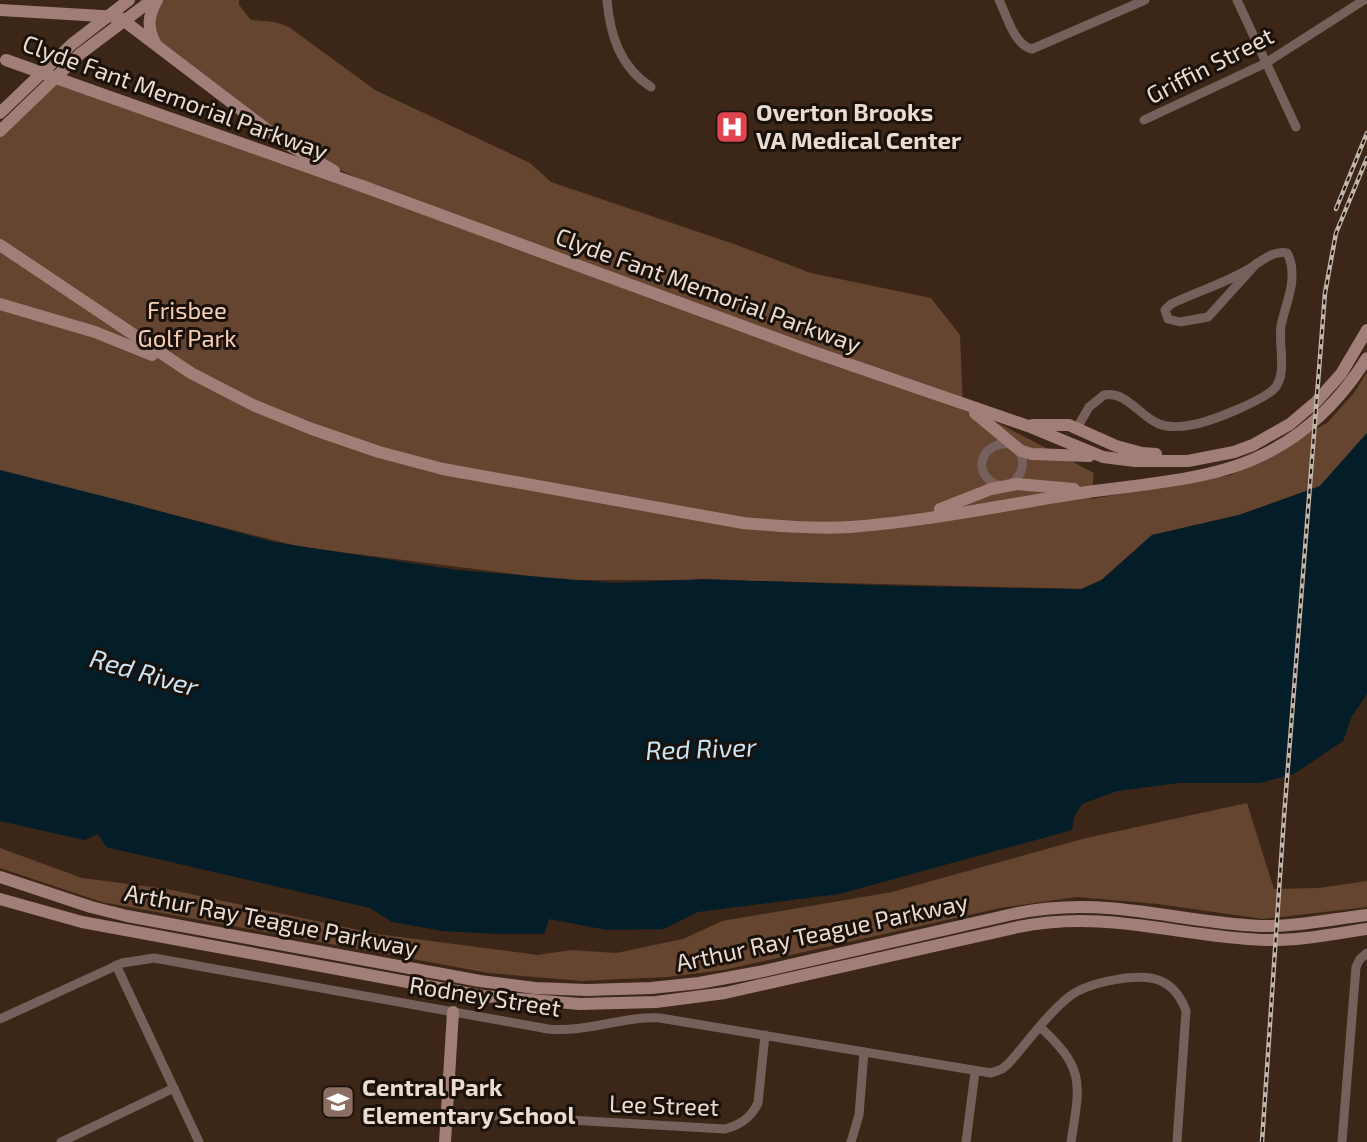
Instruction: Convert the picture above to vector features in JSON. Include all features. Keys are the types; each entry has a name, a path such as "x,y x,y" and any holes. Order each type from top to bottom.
{"main road":[{"path":"0,113 84,34 129,0"},
{"path":"0,131 80,54 123,20 154,0"},
{"path":"154,0 149,31 157,47"},
{"path":"0,10 108,15 123,20 293,148 388,197"},
{"path":"73,15 81,23 84,34 80,54"},
{"name":"Clyde Fant Memorial Parkway","path":"3,59 962,405 1020,423 1103,457 1154,462 1200,460 1266,439 1301,416 1337,378 1367,330"},
{"path":"0,245 191,373"},
{"path":"0,304 118,340 234,396 312,429 379,452 443,469 743,523 839,527 1138,485 1217,471 1252,460 1278,447 1312,424 1346,389 1367,358"},
{"path":"962,405 995,428 1014,447 1032,454 1103,457"},
{"path":"1020,423 1069,425 1116,446 1142,453 1187,457 1219,456"},
{"path":"888,522 955,505 1006,485 1029,484 1069,489 1138,485"},
{"name":"Arthur Ray Teague Parkway","path":"0,877 91,907 150,921 480,981 578,990 660,987 728,978 1021,912 1055,907 1116,907 1262,926 1367,915"},
{"name":"Arthur Ray Teague Parkway","path":"0,899 71,920 483,996 580,1004 663,1001 725,993 1018,927 1063,920 1118,921 1265,940 1297,939 1367,929"},
{"path":"445,1142 453,1012"}],"street":[{"path":"607,0 613,41 624,62 651,87"},
{"path":"999,0 1017,37 1026,48 1036,48 1145,0"},
{"path":"1237,0 1296,127"},
{"name":"Griffin Street","path":"1144,120 1266,63 1364,0"},
{"path":"1077,428 1089,407 1104,395 1119,396 1158,423 1172,427 1212,420 1247,405 1274,388 1280,379 1281,329 1291,292 1292,266 1287,253 1281,252 1257,263 1225,282 1171,304 1165,310 1165,315 1168,319 1180,322 1208,317 1257,263"},
{"path":"994,445 1014,447 1023,460 1023,470 1006,485 988,479 982,467 984,454 994,445"},
{"path":"1342,1142 1356,967 1367,953"},
{"name":"Rodney Street","path":"0,1019 116,965 134,959 155,957 555,1030 576,1030 652,1017 975,1072"},
{"path":"116,965 199,1142"},
{"path":"966,1142 975,1072 991,1073 1002,1069 1066,999 1092,985 1144,978 1156,979 1169,986 1181,999 1186,1019 1177,1142"},
{"path":"1040,1027 1064,1050 1075,1070 1077,1086 1071,1142"},
{"name":"Lee Street","path":"446,1113 725,1129 741,1123 754,1111 758,1103 765,1035"},
{"path":"850,1142 859,1115 864,1052"},
{"path":"68,1141 174,1088"}],"green space":[{"path":"160,0 239,0 239,5 251,20 275,22 289,27 375,90 530,163 551,182 811,273 931,298 960,335 963,405 416,203 325,163 290,141 159,45 152,30"},
{"name":"Frisbee Golf Park","path":"59,79 1000,424 1094,473 1091,499 1231,475 1327,423 1354,393 1367,372 1367,433 1320,486 1239,515 1152,535 1101,580 1082,589 718,580 562,580 301,547 0,471 0,135"},
{"path":"1247,803 1274,889 1319,888 1367,881 1367,907 1263,919 1158,904 1076,897 1000,908 724,970 667,977 582,981 489,973 102,902 0,868 0,848 82,878 167,889 377,934 538,955 571,950 616,953 683,939 722,921 892,892 1086,838"}],"water":[{"name":"Red River","path":"1367,433 1367,694 1352,716 1343,741 1294,774 1260,783 1179,783 1117,791 1082,804 1074,817 1072,830 839,894 698,912 664,929 607,930 549,919 544,934 443,931 392,922 370,908 106,847 98,834 84,840 0,821 0,470 273,542 456,570 614,583 704,579 1081,589 1102,580 1152,535 1239,515 1320,486"}],"railway":[{"path":"1336,209 1367,133"},
{"path":"1262,1142 1284,817 1325,293 1336,233 1367,158"}],"place":[{"name":"Overton Brooks VA Medical Center","path":"732,127"},
{"name":"Central Park Elementary School","path":"338,1102"}]}
